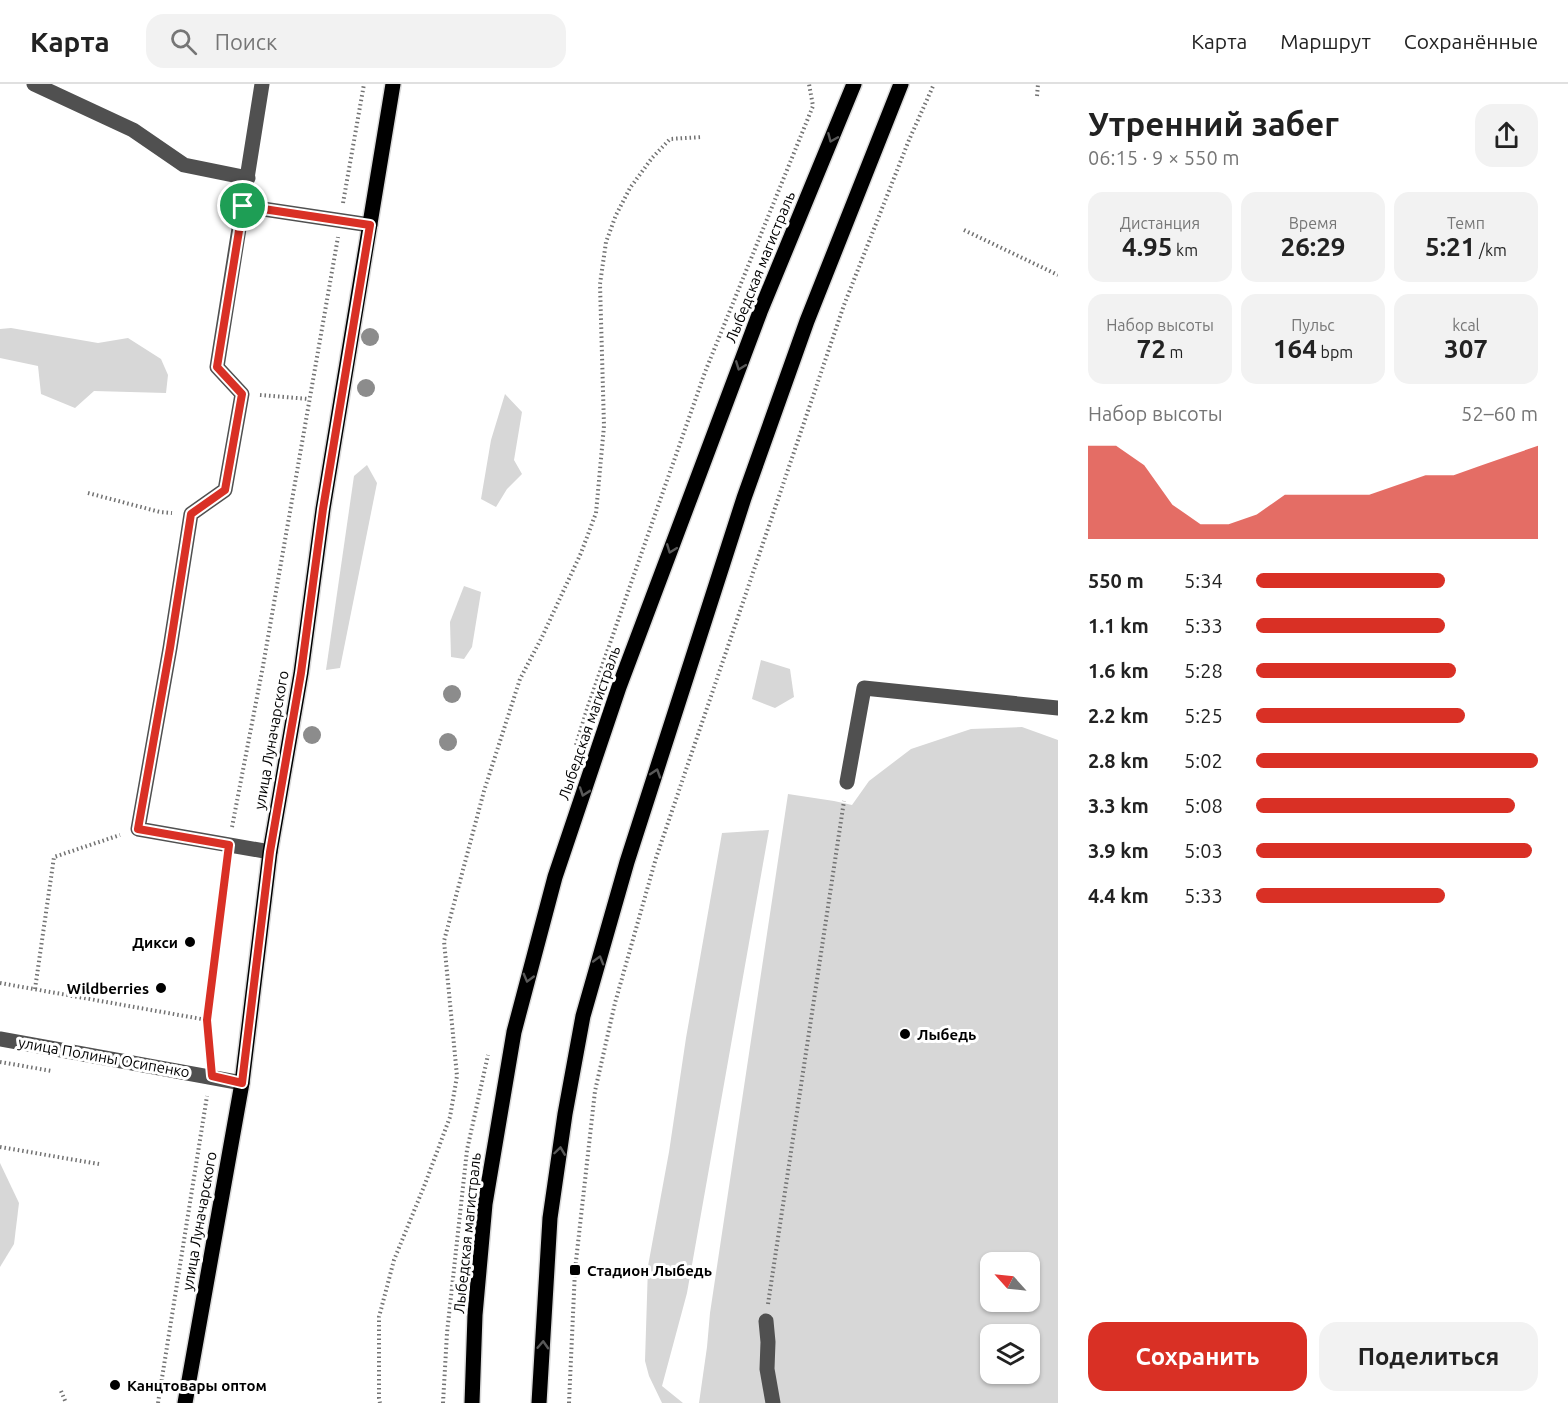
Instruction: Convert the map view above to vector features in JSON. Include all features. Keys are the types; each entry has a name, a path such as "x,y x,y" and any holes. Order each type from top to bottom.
{"main road":[{"name":"улица Луначарского","path":"185,1403 242,1083 270,852 301,673 323,509 393,84"},
{"name":"Лыбедская магистраль","path":"472,1403 475,1315 485,1204 514,1032 555,877 619,687 703,463 760,312 854,84"},
{"path":"539,1403 550,1218 583,1016 627,862 744,498 807,321 902,84"}],"street":[{"path":"34,84 133,130 184,165 248,178"},
{"path":"262,84 217,367 242,394 225,490 191,514 138,829 270,852"},
{"path":"243,206 370,225"},
{"path":"847,782 864,688 1058,708"},
{"name":"улица Полины Осипенко","path":"0,1039 242,1083"},
{"path":"766,1321 767,1369 773,1403"}],"path":[{"path":"158,1403 212,1076 207,1020 229,845 263,666 364,84"},
{"path":"808,84 813,106"},
{"path":"569,1403 575,1270 595,1091 615,1003 656,858 844,305 934,84"},
{"path":"1037,96 1038,84"},
{"path":"380,1403 379,1317 393,1260 450,1117 457,1076 444,941 484,791 520,679 542,638 581,553 596,513 604,426 600,284 606,242 616,215 630,188 652,158 670,139 702,137"},
{"path":"964,230 1058,275"},
{"path":"242,394 309,399"},
{"path":"88,493 160,512 191,514"},
{"path":"766,1321 847,782"},
{"path":"35,989 54,857 138,829"},
{"path":"0,983 207,1020"},
{"path":"0,1147 99,1164"},
{"path":"61,1391 66,1403"}],"shaded area":[{"path":"11,328 98,343 128,338 161,359 168,375 166,393 94,391 75,408 41,394 38,366 0,358 0,329"},
{"path":"505,394 522,412 514,460 522,474 507,489 496,507 481,499 491,440"},
{"path":"367,465 377,483 340,668 326,670 354,476"},
{"path":"464,586 481,592 472,647 464,659 451,657 450,622"},
{"path":"761,660 790,669 794,697 775,708 752,699"},
{"name":"Лыбедь","path":"1022,727 1058,740 1058,1403 699,1403 710,1313 788,794 852,805 869,781 911,749 971,729"},
{"path":"769,830 687,1293 662,1386 683,1403 662,1403 649,1376 645,1361 648,1266 722,833"},
{"path":"0,1163 19,1203 14,1244 0,1267"}],"place":[{"name":"Дикси","path":"190,942"},
{"name":"Wildberries","path":"161,988"},
{"name":"Лыбедь","path":"905,1034"},
{"name":"Стадион Лыбедь","path":"575,1270"},
{"name":"Канцтовары оптом","path":"115,1385"}],"route":[{"path":"243,206 370,225 323,509 301,673 270,852 242,1083 212,1076 207,1020 229,845 138,829 191,514 225,490 242,394 217,367 243,206"}]}
